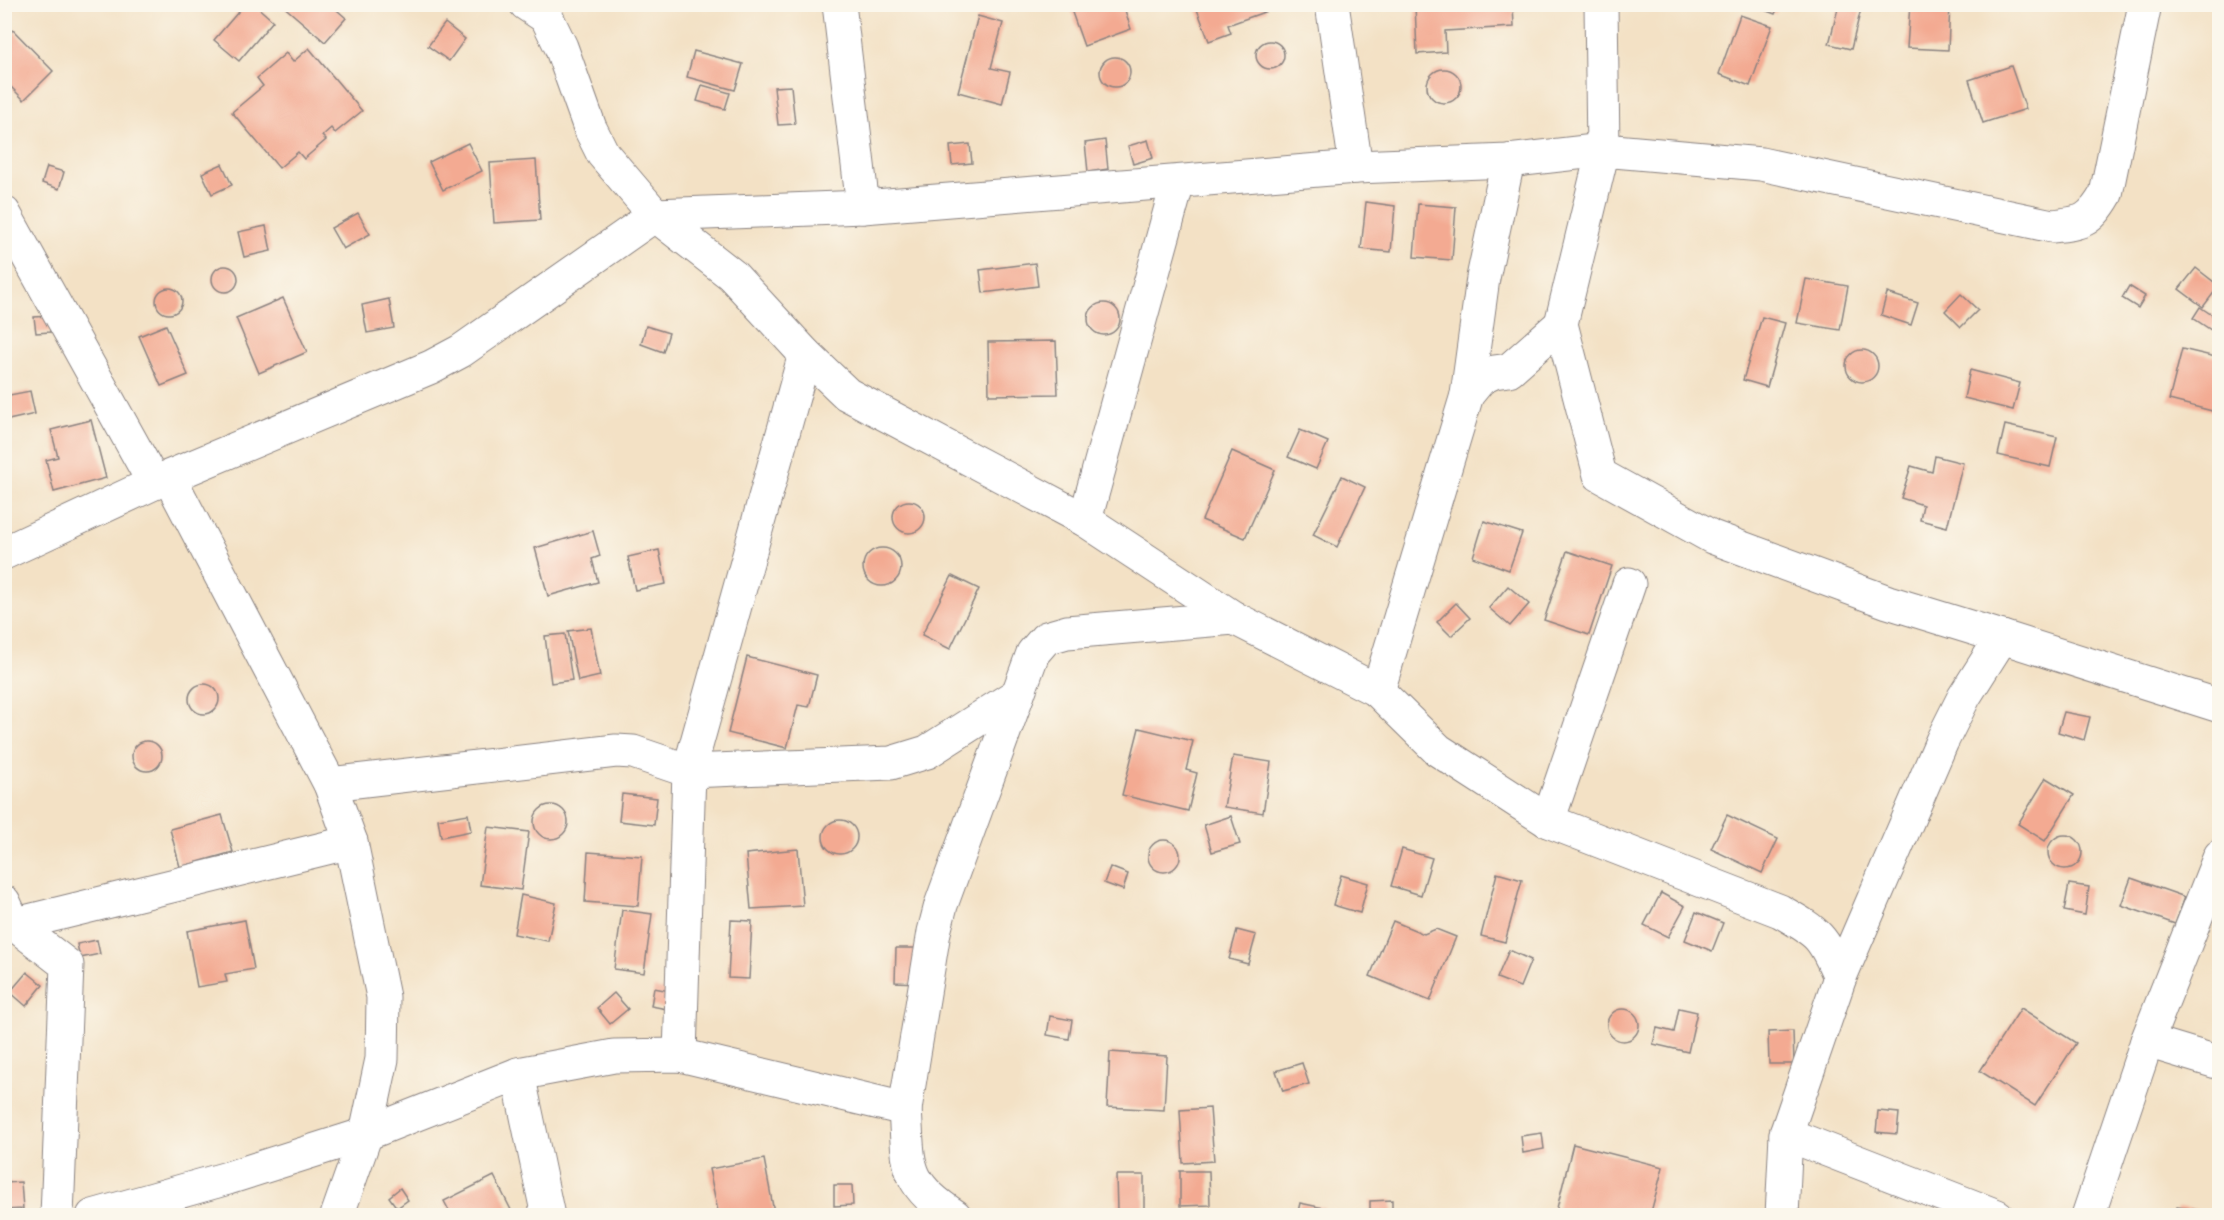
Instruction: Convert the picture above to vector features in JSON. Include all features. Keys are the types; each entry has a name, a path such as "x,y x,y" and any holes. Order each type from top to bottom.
{"street":[{"path":"839,4 863,207"},
{"path":"1332,4 1356,167"},
{"path":"1601,4 1603,150 1561,324 1600,475 1712,537 1888,602 2220,706"},
{"path":"4,553 161,480 431,367 461,351 655,215 863,207 1356,167 1508,162 1603,150 1761,164 2052,226 2080,223 2095,213 2106,194 2145,4"},
{"path":"540,9 561,47 590,128 603,154 655,215 732,275 805,354 847,394 1085,520 1234,618 1378,691 1438,750 1548,821 1780,911 1806,926 1826,943 1840,977"},
{"path":"1378,691 1467,395 1483,278 1508,162"},
{"path":"1085,520 1178,182"},
{"path":"4,213 161,480 330,784 351,842 383,997 382,1059 366,1134 337,1215"},
{"path":"1467,395 1480,378 1494,372 1509,370 1561,324"},
{"path":"680,1055 689,771 805,354"},
{"path":"1548,821 1629,584"},
{"path":"955,1215 934,1202 916,1184 909,1166 905,1108 934,932 941,905 1033,653 1046,638 1067,632 1234,618"},
{"path":"1782,1215 1786,1134 1840,977 1942,741 1964,697 2001,637"},
{"path":"330,784 616,751 633,752 689,771 891,763 909,760 927,752 1018,694"},
{"path":"8,917 351,842"},
{"path":"2088,1215 2147,1041 2220,856"},
{"path":"8,917 67,965 57,1215"},
{"path":"2147,1041 2220,1063"},
{"path":"93,1215 228,1178 366,1134 518,1074 614,1056 680,1055 905,1108"},
{"path":"518,1074 548,1215"},
{"path":"1786,1134 1997,1215"}],"building":[{"path":"245,4 254,4 273,21 239,61 214,40"},
{"path":"281,4 330,4 346,18 325,42"},
{"path":"1069,4 1123,4 1131,29 1084,46"},
{"path":"1195,4 1264,4 1267,11 1228,25 1231,33 1209,41"},
{"path":"1415,4 1513,4 1514,27 1445,31 1446,52 1417,54"},
{"path":"1839,4 1862,5 1851,49 1829,44"},
{"path":"1910,4 1950,4 1948,50 1907,48"},
{"path":"1751,5 1779,5 1775,14"},
{"path":"1740,15 1772,26 1750,86 1719,74"},
{"path":"978,16 1003,23 991,68 1010,72 1002,104 958,92"},
{"path":"445,23 465,39 449,61 428,46"},
{"path":"13,30 53,71 24,100 4,80 4,38"},
{"path":"1270,41 1280,45 1284,55 1280,65 1270,69 1260,65 1256,55 1260,45"},
{"path":"309,48 362,111 335,133 331,128 322,136 326,140 304,159 298,152 279,168 232,112 263,86 257,78 286,53 293,62"},
{"path":"694,51 743,64 735,90 687,77"},
{"path":"1115,57 1121,58 1129,66 1129,78 1121,86 1115,87 1109,86 1101,78 1100,72 1101,66 1109,58"},
{"path":"2011,66 2026,109 1983,123 1969,80"},
{"path":"1444,69 1456,74 1461,86 1456,98 1444,103 1432,98 1427,86 1432,74"},
{"path":"702,85 730,93 725,109 697,101"},
{"path":"791,86 795,124 778,125 774,87"},
{"path":"1105,140 1108,169 1088,172 1085,143"},
{"path":"1148,140 1153,158 1133,164 1128,146"},
{"path":"468,143 482,171 443,190 429,162"},
{"path":"970,144 972,163 952,165 950,146"},
{"path":"536,160 540,220 494,223 490,163"},
{"path":"222,164 232,185 212,194 202,173"},
{"path":"47,167 64,172 59,189 42,183"},
{"path":"1366,202 1395,206 1391,252 1361,249"},
{"path":"1418,204 1456,207 1452,260 1414,257"},
{"path":"358,213 370,234 343,249 331,228"},
{"path":"266,226 271,251 244,257 238,232"},
{"path":"1035,263 1038,286 983,293 980,270"},
{"path":"225,266 234,270 238,279 234,288 225,292 216,288 212,279 216,270"},
{"path":"2196,268 2219,286 2203,307 2179,289"},
{"path":"1806,279 1848,286 1840,330 1797,323"},
{"path":"2129,286 2145,296 2138,308 2122,298"},
{"path":"169,288 178,292 182,301 178,310 169,314 160,310 156,301 160,292"},
{"path":"1887,293 1918,303 1911,325 1881,315"},
{"path":"1961,294 1978,310 1961,327 1945,311"},
{"path":"283,298 307,352 259,373 236,318"},
{"path":"389,299 394,328 367,333 362,305"},
{"path":"1104,303 1115,308 1120,319 1115,330 1104,335 1093,330 1088,319 1093,308"},
{"path":"2200,307 2218,319 2211,330 2193,318"},
{"path":"49,316 50,332 36,333 34,317"},
{"path":"1762,317 1785,323 1767,387 1743,380"},
{"path":"166,325 188,375 161,386 139,336"},
{"path":"646,326 669,333 663,352 641,344"},
{"path":"1056,341 1058,394 989,395 988,342"},
{"path":"2182,349 2220,358 2220,413 2169,400"},
{"path":"1862,350 1874,354 1878,366 1874,378 1862,382 1850,378 1846,366 1850,354"},
{"path":"1970,370 2020,383 2013,410 1964,398"},
{"path":"30,391 35,414 4,421 4,396"},
{"path":"91,420 106,478 54,492 46,460 58,457 51,430"},
{"path":"2005,425 2057,437 2050,467 1998,455"},
{"path":"1300,430 1328,442 1316,469 1288,457"},
{"path":"1232,451 1275,470 1245,538 1202,520"},
{"path":"1935,456 1963,463 1947,527 1920,520 1923,505 1901,498 1911,466 1932,472"},
{"path":"1342,476 1365,487 1337,547 1313,535"},
{"path":"909,501 920,506 925,517 920,528 909,533 898,528 893,517 898,506"},
{"path":"1484,521 1522,533 1509,570 1473,557"},
{"path":"593,531 600,556 592,559 598,582 548,596 535,548"},
{"path":"882,548 895,554 901,567 895,580 882,586 869,580 863,567 869,554"},
{"path":"659,550 666,584 635,590 628,557"},
{"path":"1567,551 1612,566 1589,635 1544,620"},
{"path":"952,576 979,589 950,649 922,635"},
{"path":"1508,586 1529,604 1510,626 1489,608"},
{"path":"1456,603 1470,618 1451,636 1437,622"},
{"path":"591,628 600,676 578,681 568,631"},
{"path":"565,634 572,680 551,683 545,636"},
{"path":"747,657 817,675 809,707 798,705 787,748 728,733"},
{"path":"204,684 210,685 218,693 218,705 210,713 204,714 198,713 190,705 189,699 190,693 198,685"},
{"path":"2064,712 2090,717 2084,740 2058,732"},
{"path":"1139,728 1193,741 1186,770 1197,773 1188,811 1122,795"},
{"path":"147,741 153,742 161,750 161,762 153,770 147,771 141,770 133,762 132,756 133,750 141,742"},
{"path":"1233,756 1271,762 1263,813 1224,807"},
{"path":"2046,778 2074,795 2045,841 2018,824"},
{"path":"622,794 657,798 654,825 619,821"},
{"path":"551,805 563,810 568,822 563,834 551,839 539,834 534,822 539,810"},
{"path":"468,814 471,831 441,837 438,819"},
{"path":"222,815 233,852 180,867 170,829"},
{"path":"1727,815 1778,839 1762,873 1711,849"},
{"path":"1231,816 1240,844 1212,852 1204,825"},
{"path":"840,820 852,825 857,837 852,849 840,854 828,849 823,837 828,825"},
{"path":"488,827 529,832 521,890 480,885"},
{"path":"2065,835 2077,840 2082,852 2077,864 2065,869 2053,864 2048,852 2053,840"},
{"path":"1164,840 1175,845 1180,856 1175,867 1164,872 1153,867 1148,856 1153,845"},
{"path":"798,849 803,906 751,909 746,854"},
{"path":"1402,849 1432,858 1421,895 1391,886"},
{"path":"588,852 642,856 638,906 585,902"},
{"path":"1110,867 1128,874 1123,890 1104,883"},
{"path":"1497,873 1522,880 1505,942 1481,936"},
{"path":"1341,875 1368,883 1360,913 1333,905"},
{"path":"2131,878 2185,897 2175,924 2121,905"},
{"path":"2069,884 2089,887 2085,915 2064,911"},
{"path":"1661,893 1685,906 1668,937 1644,925"},
{"path":"521,895 556,903 548,941 514,934"},
{"path":"622,910 652,914 644,973 614,969"},
{"path":"1696,912 1723,923 1712,951 1685,940"},
{"path":"245,920 254,969 225,974 227,982 197,987 187,931"},
{"path":"731,920 752,921 749,979 728,978"},
{"path":"1393,921 1424,934 1436,929 1456,937 1430,1001 1370,976"},
{"path":"1237,930 1256,935 1248,964 1229,959"},
{"path":"97,940 100,954 80,958 77,944"},
{"path":"896,948 920,948 919,983 895,982"},
{"path":"1509,950 1531,960 1520,987 1497,978"},
{"path":"27,972 43,985 26,1006 10,992"},
{"path":"654,988 670,991 667,1009 651,1006"},
{"path":"614,993 628,1009 610,1024 597,1008"},
{"path":"1679,1008 1697,1012 1688,1052 1653,1044 1657,1028 1674,1032"},
{"path":"2021,1008 2076,1043 2035,1106 1980,1071"},
{"path":"1623,1009 1634,1014 1639,1025 1634,1036 1623,1041 1612,1036 1607,1025 1612,1014"},
{"path":"1050,1016 1072,1020 1069,1039 1047,1035"},
{"path":"1793,1031 1794,1064 1769,1064 1768,1032"},
{"path":"1110,1052 1167,1056 1164,1110 1107,1107"},
{"path":"1302,1063 1309,1084 1283,1091 1276,1071"},
{"path":"1210,1108 1214,1161 1183,1163 1180,1110"},
{"path":"1878,1111 1899,1113 1897,1134 1876,1132"},
{"path":"1542,1133 1544,1149 1523,1153 1521,1136"},
{"path":"1573,1144 1663,1167 1650,1216 1555,1216"},
{"path":"764,1159 774,1212 757,1216 719,1216 709,1169"},
{"path":"1180,1171 1209,1171 1210,1205 1180,1206"},
{"path":"1116,1175 1144,1175 1144,1211 1117,1210"},
{"path":"494,1176 514,1216 452,1216 444,1201"},
{"path":"21,1182 23,1209 4,1210 4,1183"},
{"path":"834,1185 852,1185 853,1205 834,1206"},
{"path":"400,1188 408,1200 397,1208 389,1197"},
{"path":"1392,1200 1392,1216 1370,1216 1370,1201"},
{"path":"1300,1203 1324,1208 1322,1216 1297,1216"},
{"path":"2177,1207 2198,1210 2198,1216 2176,1216"}]}
